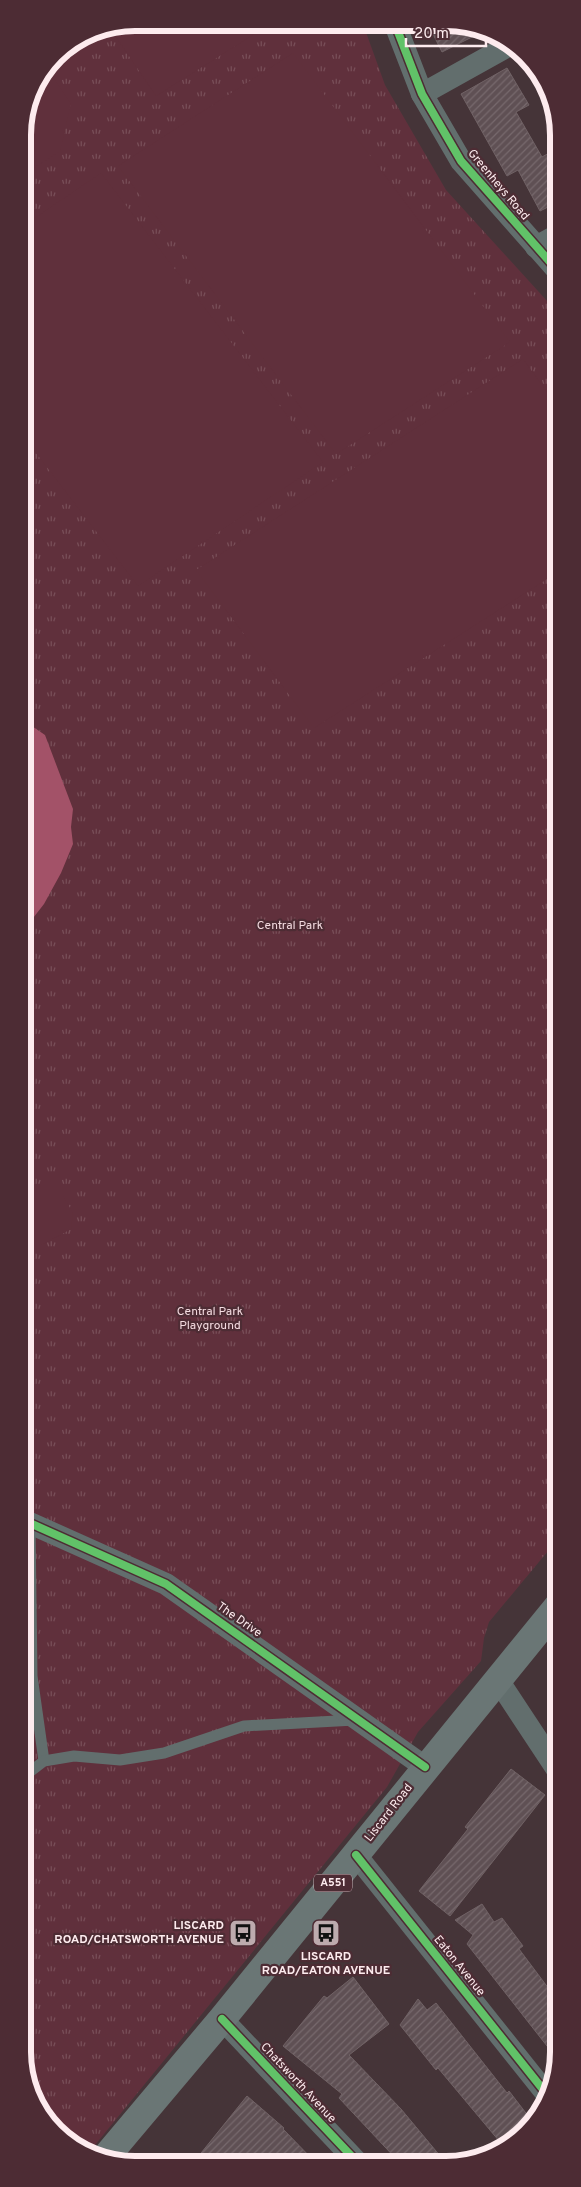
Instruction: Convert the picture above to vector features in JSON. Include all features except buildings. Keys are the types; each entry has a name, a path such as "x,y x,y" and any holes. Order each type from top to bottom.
{"main road":[{"name":"Liscard Road","path":"110,2152 222,2019 425,1767 550,1616"}],"street":[{"name":"Greenheys Road","path":"398,31 422,94 461,161 550,262"},
{"path":"422,94 503,49"},
{"path":"536,247 550,239"},
{"name":"The Drive","path":"31,1524 166,1584 425,1767"},
{"path":"498,1680 550,1759"},
{"name":"Eaton Avenue","path":"356,1855 543,2089"},
{"name":"Chatsworth Avenue","path":"222,2019 351,2156"}],"lane":[{"path":"31,1645 32,1676 44,1762"},
{"path":"31,1771 44,1762 74,1756 120,1760 164,1753 244,1726 360,1720"}],"green space":[{"name":"Central Park","path":"128,31 366,31 385,85 446,190 550,304 550,1549 489,1622 484,1638 481,1661 418,1732 387,1787 94,2147 83,2142 67,2130 49,2110 39,2092 32,2066 31,2052 31,128 39,95 45,83 67,57 95,39"},
{"path":"128,31 259,31 156,96 114,33"},
{"path":"293,53 510,342 336,454 118,166"},
{"path":"51,74 71,104 60,151 31,170 32,121 39,95"},
{"path":"101,173 323,462 138,586 31,446 31,221"},
{"path":"523,359 550,396 550,577 314,728 196,570"},
{"path":"45,1184 63,1196 73,1213 71,1229 42,1245 31,1231 31,1197"}],"shaded area":[{"path":"31,725 45,735 73,809 71,827 73,844 61,873 44,904 31,921"}],"cycle path":[{"path":"398,31 422,94 461,161 550,262"},
{"path":"31,1524 166,1584 425,1767"},
{"path":"356,1855 543,2089"},
{"path":"222,2019 351,2156"}],"place":[{"name":"LISCARD ROAD/CHATSWORTH AVENUE","path":"243,1933"},
{"name":"LISCARD ROAD/EATON AVENUE","path":"326,1933"}],"park label":[{"name":"Central Park Playground","path":"210,1319"}]}
